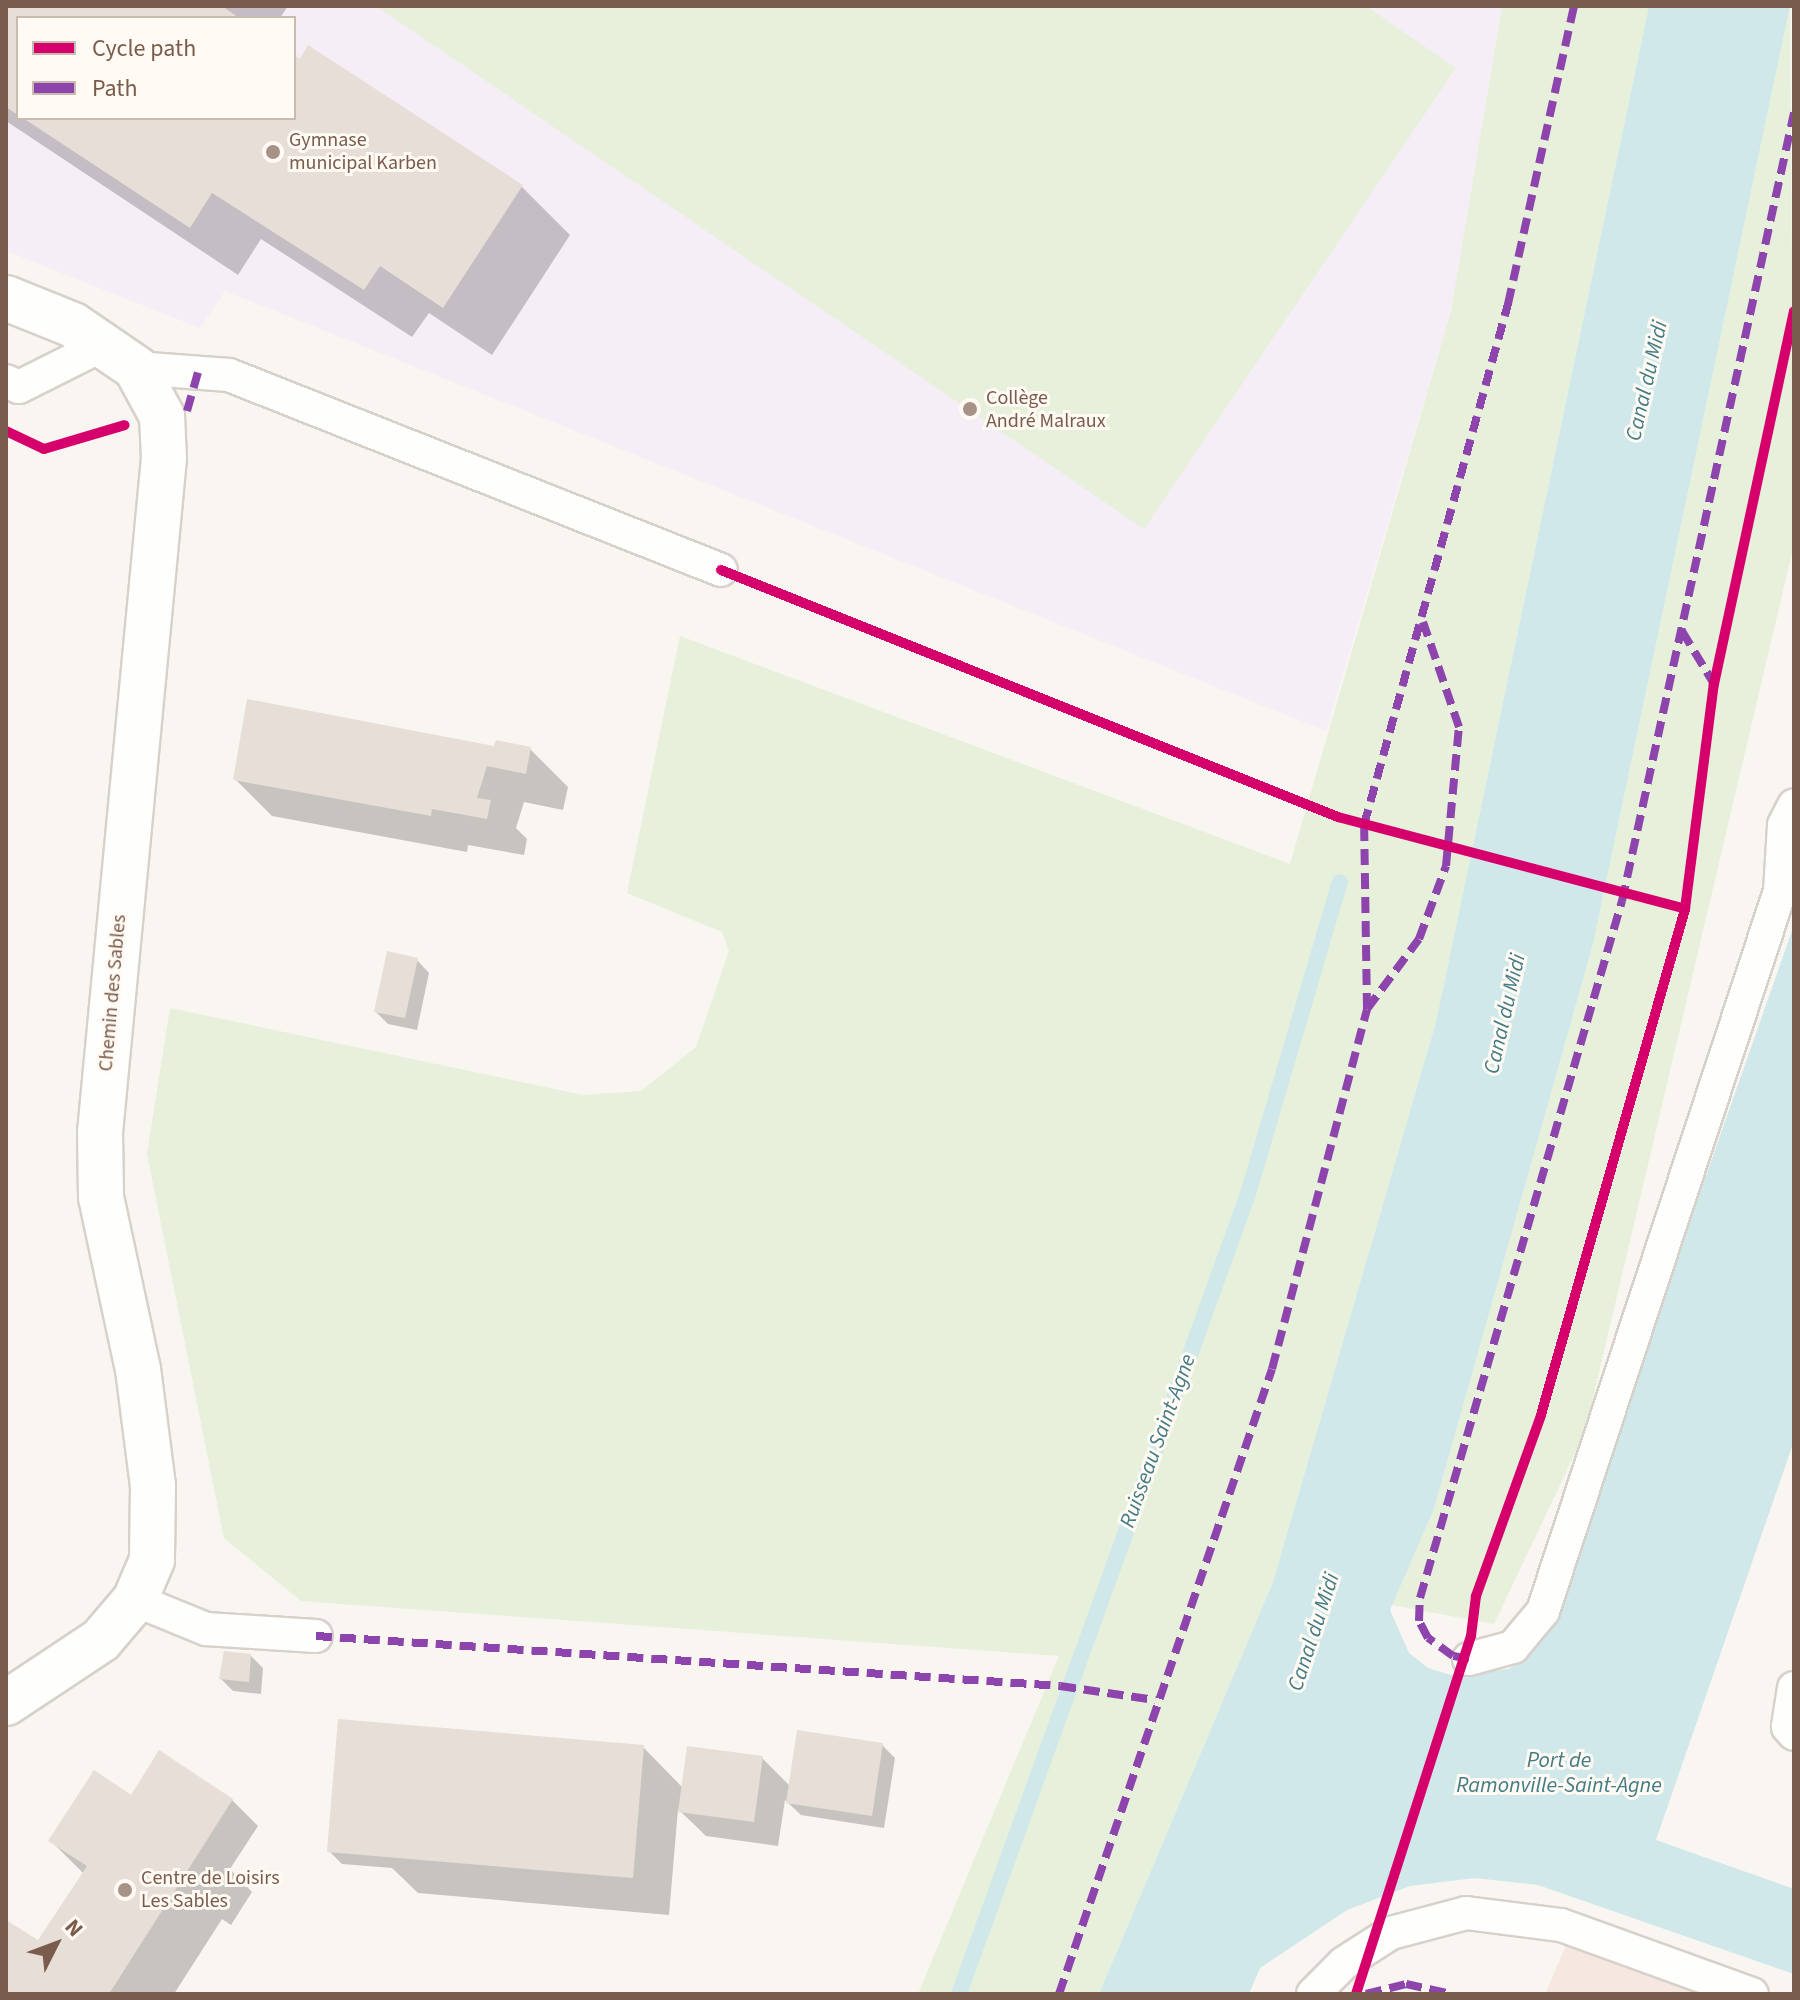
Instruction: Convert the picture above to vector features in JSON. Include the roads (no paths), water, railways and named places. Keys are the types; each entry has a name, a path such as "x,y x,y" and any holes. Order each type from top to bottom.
{"street":[{"path":"6,298 120,356"},
{"name":"Chemin des Sables","path":"6,1703 101,1640 135,1600 152,1560 153,1501 128,1386 101,1197 100,1132 164,458 162,416 120,356"}],"lane":[{"path":"6,381 19,387 120,356 229,375 721,570"},
{"path":"1469,1659 1513,1647 1543,1611 1780,891 1784,825 1794,805"},
{"path":"135,1600 206,1629 316,1636"},
{"path":"1794,1688 1788,1727 1794,1734"},
{"path":"1313,1994 1344,1963 1391,1933 1466,1913 1561,1925 1752,1994"}],"water":[{"path":"1649,6 1790,6 1593,944 1434,1509 1390,1610 1409,1653 1428,1668 1454,1676 1508,1669 1524,1661 1545,1635 1794,925 1794,1441 1656,1840 1794,1889 1794,1974 1538,1885 1475,1878 1410,1886 1347,1910 1260,1968 1249,1994 1099,1994 1273,1582 1436,1022"}],"waterway":[{"name":"Ruisseau Saint-Agne","path":"959,1994 1248,1194 1340,882"}],"place":[{"name":"Gymnase municipal Karben","path":"273,152"},
{"name":"Collège André Malraux","path":"970,409"},
{"name":"Centre de Loisirs Les Sables","path":"125,1890"}],"water label":[{"name":"Canal du Midi","path":"1647,381"},
{"name":"Canal du Midi","path":"1505,1014"},
{"name":"Canal du Midi","path":"1314,1632"},
{"name":"Port de Ramonville-Saint-Agne","path":"1559,1772"}]}
